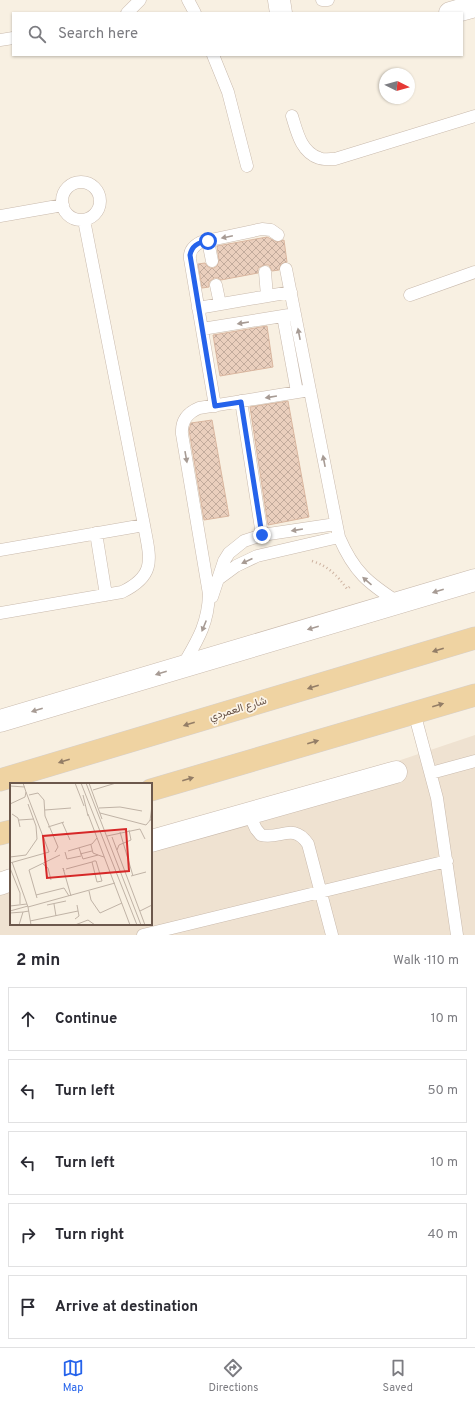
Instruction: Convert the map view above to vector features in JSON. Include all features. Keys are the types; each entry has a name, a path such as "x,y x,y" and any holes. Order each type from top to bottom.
{"main road":[{"name":"شارع العمردي","path":"0,780 475,638"},
{"path":"152,790 475,695"},
{"path":"0,834 10,831"}],"street":[{"path":"279,0 281,12"},
{"path":"454,12 475,6"},
{"path":"0,721 475,580"},
{"path":"152,841 396,772"},
{"path":"0,884 10,880"}],"lane":[{"path":"127,12 140,0"},
{"path":"188,0 194,12"},
{"path":"322,0 328,0"},
{"path":"0,40 12,38"},
{"path":"213,56 228,92 247,166"},
{"path":"292,116 299,138 305,150 319,158 335,159 475,116"},
{"path":"83,182 89,184 95,188 99,194 99,208 91,218 77,220 70,217 63,205 65,192 70,186 76,183 83,182"},
{"path":"0,216 63,205"},
{"path":"0,613 122,592 135,586 145,575 150,560 84,220"},
{"path":"215,406 198,308 190,255 191,250 197,244 208,241 254,235 266,229 278,235"},
{"path":"208,241 212,261"},
{"path":"286,269 291,292 289,315 297,392"},
{"path":"265,272 267,296"},
{"path":"410,295 475,272"},
{"path":"216,285 220,304"},
{"path":"198,308 291,292"},
{"path":"202,329 289,315"},
{"path":"289,315 310,390 339,538 353,565 362,577 375,588 399,603"},
{"path":"209,606 208,583 182,427 188,415 193,411 310,390"},
{"path":"241,402 262,535"},
{"path":"182,667 203,628 222,565 229,553 244,541 262,535 336,524"},
{"path":"0,550 144,525"},
{"path":"96,533 106,595"},
{"path":"217,580 236,566 257,556 339,538"},
{"path":"414,712 431,773 440,817 457,935"},
{"path":"431,773 475,761"},
{"path":"249,814 261,836 292,832 298,834 308,844 332,935"},
{"path":"143,935 447,861"}],"path":[{"path":"307,561 321,564 329,568 336,574 347,589 362,577"}],"shaded area":[{"path":"475,735 475,935 0,935 0,895 10,892 10,925 152,925 152,844"}],"building":[{"path":"267,237 277,242 284,240 287,262 281,264 279,270 272,271 269,265 264,265 258,268 258,273 221,280 214,278 209,282 209,287 202,288 198,264 205,263 210,268 217,266 219,260 217,246"},
{"path":"267,326 273,367 220,376 213,335"},
{"path":"288,401 309,517 268,525 250,407"},
{"path":"212,420 229,516 204,520 189,430 191,423"}],"route":[{"path":"208,241 201,242 193,247 191,250 190,260 215,406 241,402 262,535"}]}
